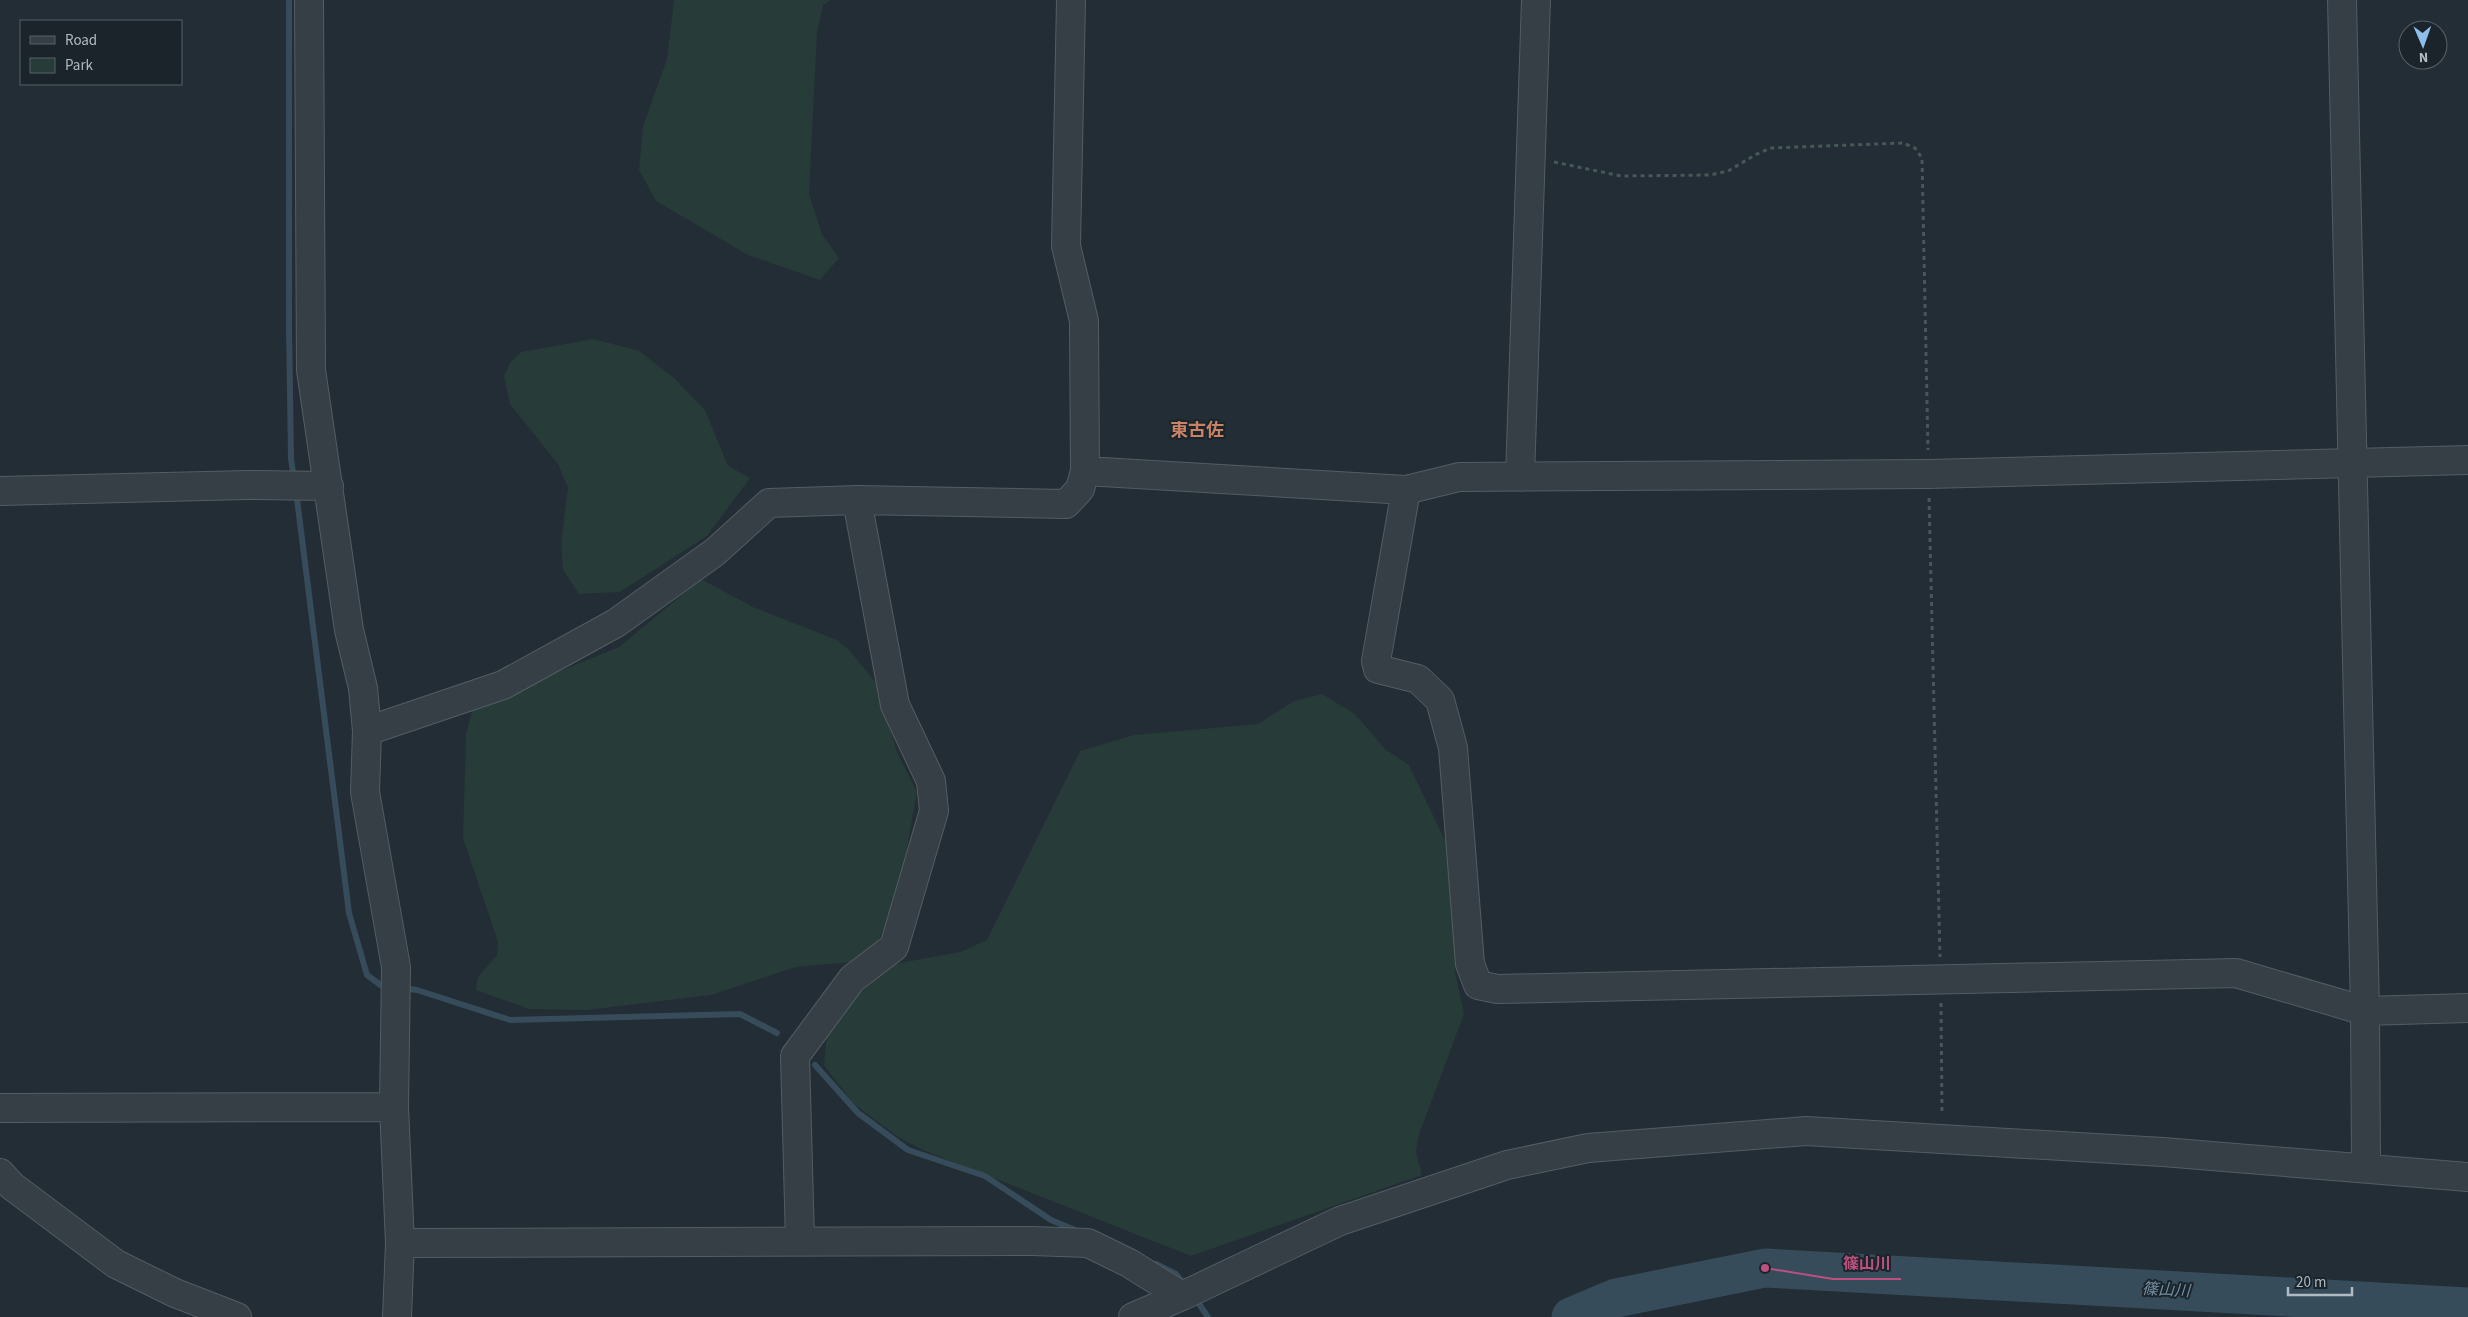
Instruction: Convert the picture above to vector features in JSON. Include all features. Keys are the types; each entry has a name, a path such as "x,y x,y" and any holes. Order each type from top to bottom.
{"street":[{"path":"309,0 311,370 349,630 363,688 368,732 365,792 396,967 394,1107 400,1243 397,1317"},
{"path":"368,732 503,685 616,623 715,552 769,503 857,500 1066,504 1080,490 1085,471 1084,321 1066,246 1071,0"},
{"path":"1520,477 1536,0"},
{"path":"2342,0 2365,1010 2366,1168"},
{"path":"1085,471 1406,490 1459,477 1928,474 2468,460"},
{"path":"0,491 247,485 329,486"},
{"path":"1406,490 1376,661 1378,669 1418,679 1440,700 1453,748 1470,964 1478,985 1497,989 2236,973 2365,1010 2468,1008"},
{"path":"800,1241 795,1056 852,979 894,948 934,811 931,781 895,705 857,500"},
{"path":"0,1108 394,1107"},
{"path":"1133,1317 1182,1296 1340,1221 1507,1165 1588,1148 1806,1131 1942,1138 2468,1177"},
{"path":"0,1173 12,1186 116,1264 175,1294 237,1317"},
{"path":"400,1243 800,1241 1032,1241 1088,1243 1129,1263 1182,1296"}],"path":[{"path":"1532,158 1621,176 1710,175 1728,171 1756,154 1771,148 1903,143 1915,148 1922,158 1942,1138"}],"green space":[{"path":"674,0 831,0 823,5 817,33 809,194 822,234 839,258 820,280 748,255 656,201 639,170 643,126 667,59"},
{"path":"594,339 639,351 673,377 705,410 728,466 750,478 707,536 620,592 579,594 563,570 561,542 568,488 558,464 510,404 504,376 510,363 521,352"},
{"path":"701,579 753,607 837,640 849,650 877,684 897,752 917,792 899,892 876,947 852,962 796,967 711,995 587,1010 529,1009 476,990 478,977 497,955 498,942 463,838 466,734 473,707 619,647"},
{"path":"1322,694 1355,714 1385,749 1409,765 1454,859 1455,971 1464,1014 1418,1137 1416,1152 1422,1175 1191,1256 923,1150 898,1137 853,1103 824,1065 828,1021 886,970 899,963 960,952 987,940 1080,751 1134,735 1258,724 1294,701"}],"waterway":[{"path":"289,0 289,326 291,459 294,479"},
{"path":"296,491 349,913 367,975 382,986 388,987"},
{"path":"403,988 417,990 510,1020 740,1014 777,1033"},
{"path":"815,1065 858,1113 908,1150 985,1176 1051,1220 1080,1232"},
{"path":"1156,1264 1176,1274 1182,1282"},
{"name":"篠山川","path":"1571,1317 1616,1298 1765,1268 2468,1307"},
{"path":"1195,1298 1208,1317"}],"place":[{"name":"篠山川","path":"1765,1268"}],"district":[{"name":"東古佐","path":"1197,430"}]}
